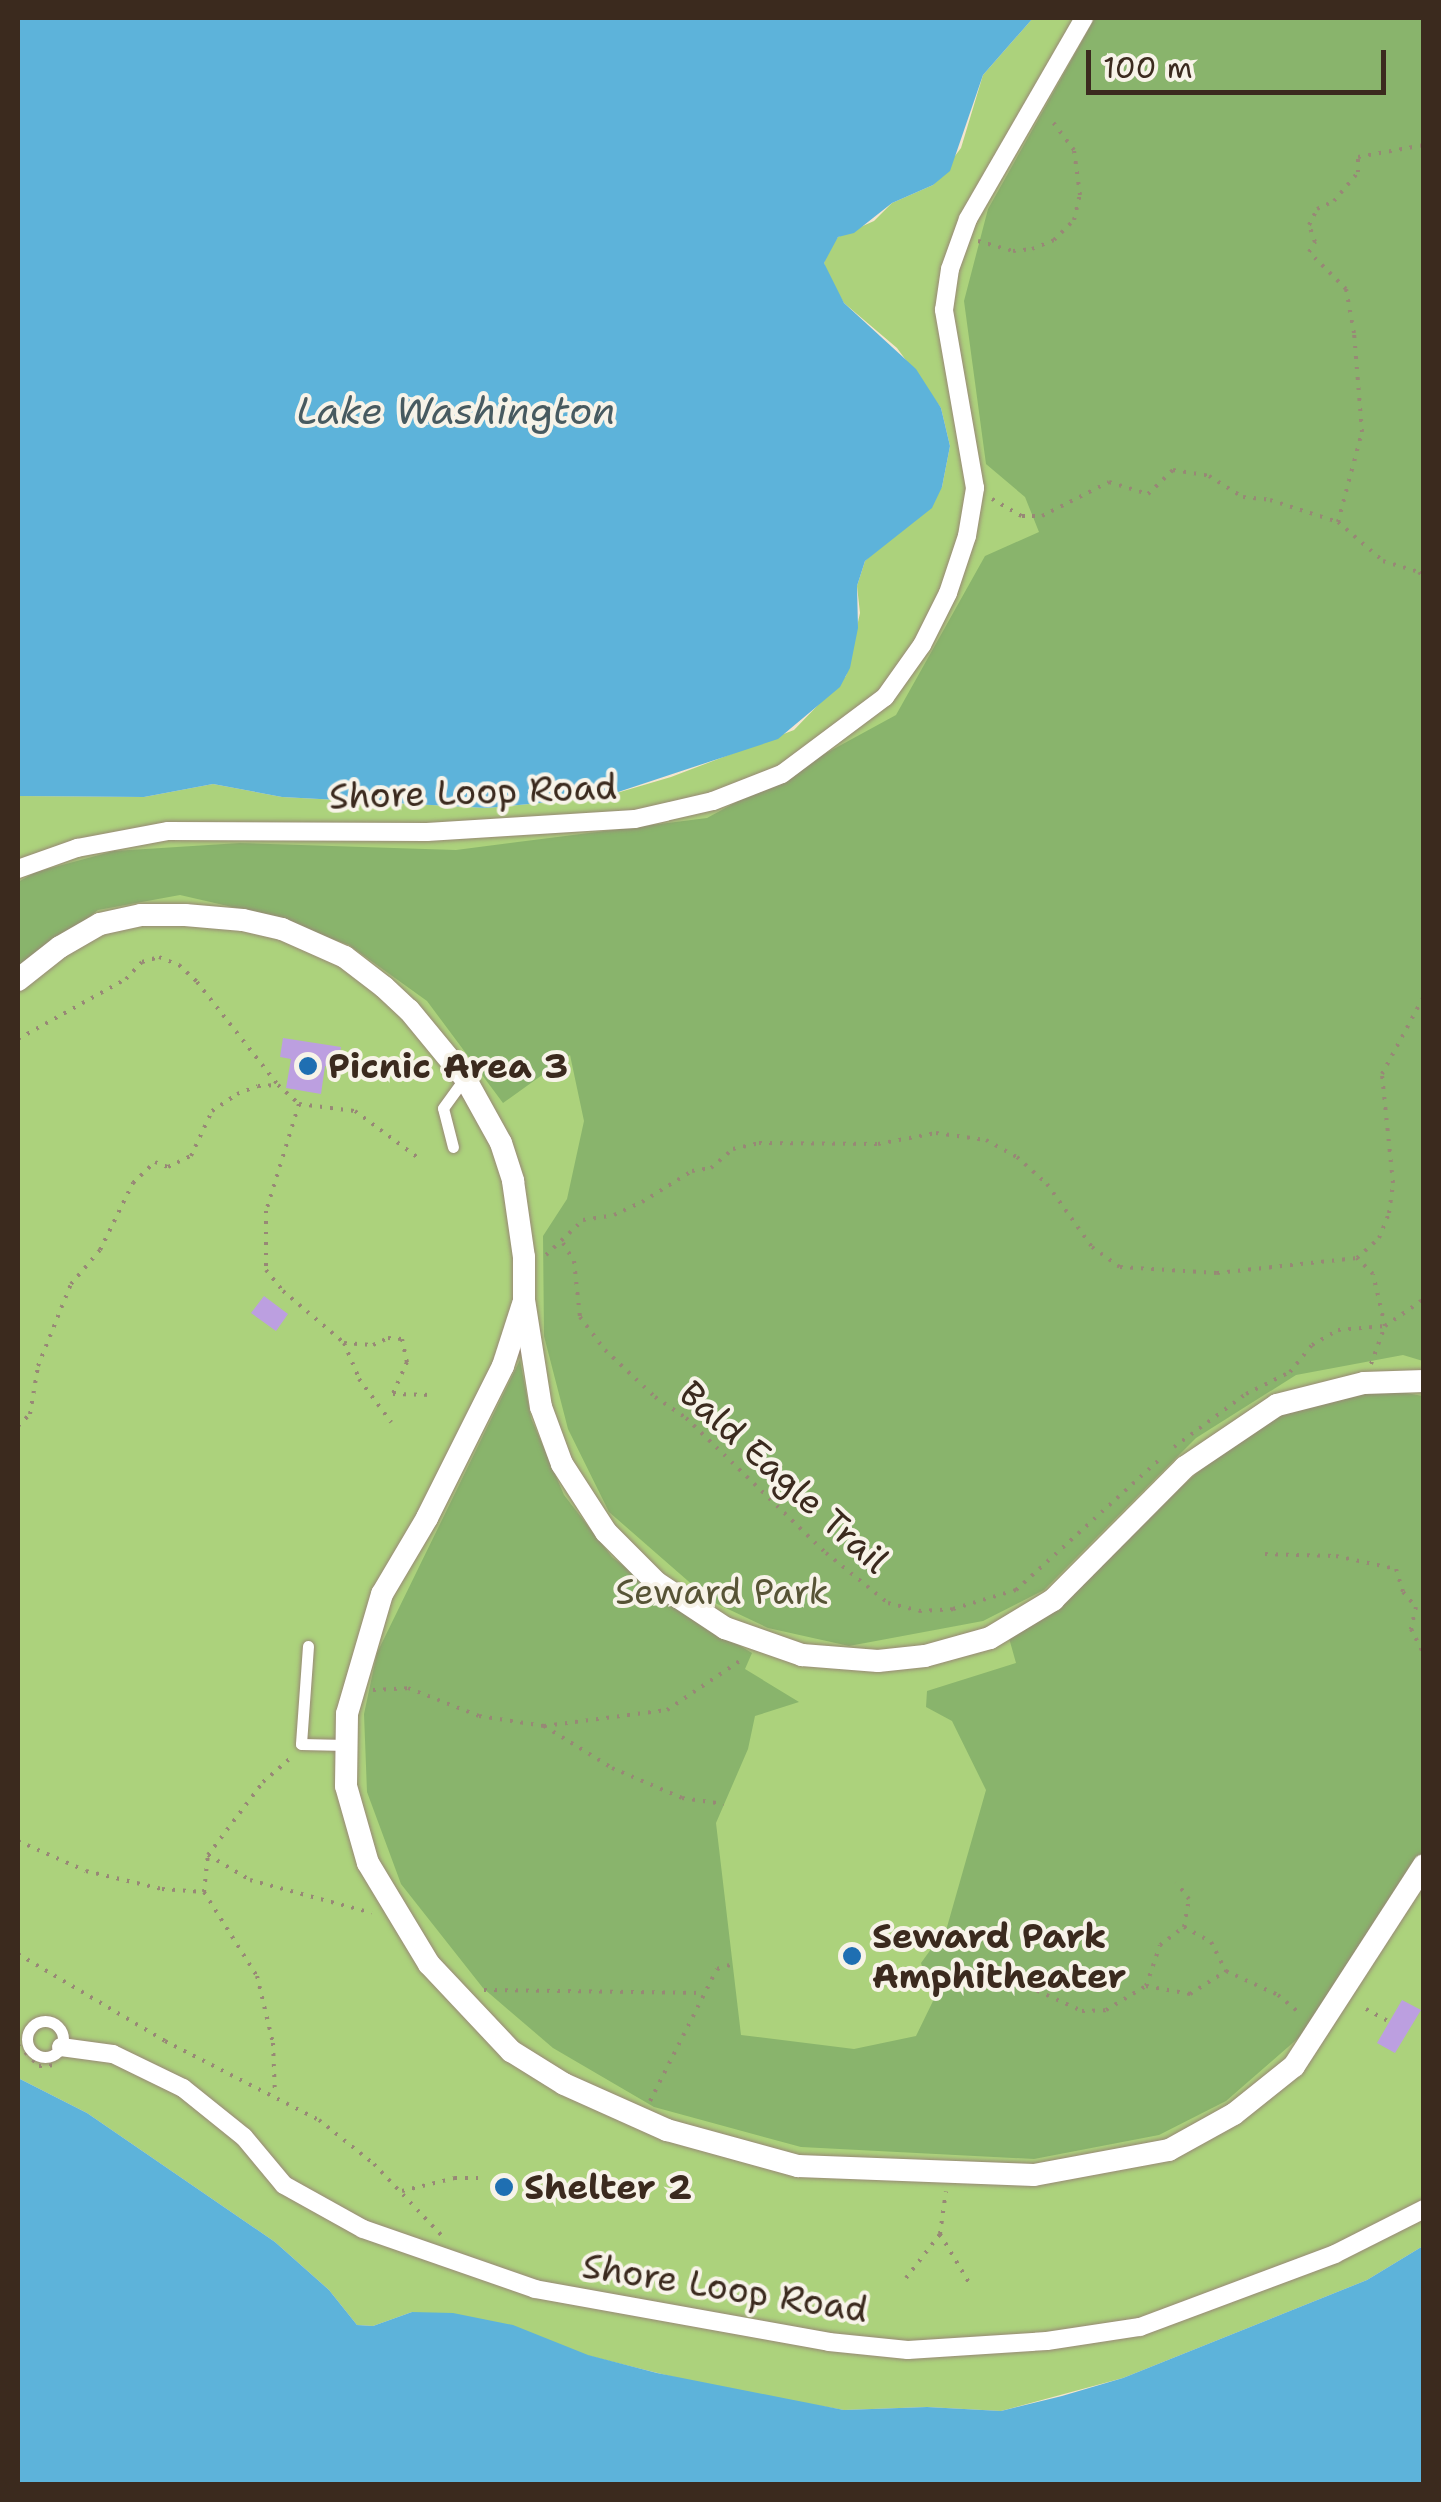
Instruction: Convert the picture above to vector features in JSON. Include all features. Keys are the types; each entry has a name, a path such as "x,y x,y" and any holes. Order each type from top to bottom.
{"street":[{"name":"Shore Loop Road","path":"18,869 77,848 168,831 427,832 635,819 713,802 782,774 885,696 922,645 948,593 968,536 975,488 944,310 950,269 963,235 1084,18"},
{"path":"18,980 60,947 100,924 141,915 244,920 282,930 346,957 409,1010 465,1078 501,1144 513,1181 524,1257 524,1300 541,1407 562,1464 606,1532 657,1582 689,1606 751,1639 802,1655 847,1662 925,1656 990,1638 1052,1600 1184,1467 1222,1438 1277,1405 1364,1383 1424,1381"},
{"path":"524,1300 503,1366 428,1518 382,1594 347,1714 346,1745 346,1786 368,1863 429,1964 511,2051 564,2084 666,2130 798,2166 1034,2175 1168,2150 1234,2114 1294,2066 1424,1865"},
{"name":"Shore Loop Road","path":"61,2048 113,2054 182,2088 244,2137 284,2185 363,2229 535,2289 829,2342 908,2350 1047,2341 1140,2328 1335,2254 1424,2209"}],"lane":[{"path":"453,1147 442,1108 465,1078"},
{"path":"308,1646 300,1711 302,1744 346,1745"},
{"name":"Shore Loop Road","path":"42,2020 53,2022 61,2030 61,2048 53,2055 37,2055 23,2029 42,2020"}],"path":[{"path":"963,235 1013,251 1032,249 1054,240 1074,220 1080,195 1074,150 1051,118 1032,108"},
{"path":"1338,522 1362,432 1354,333 1346,289 1309,252 1315,242 1309,224 1317,209 1334,202 1358,172 1358,158 1424,145"},
{"path":"975,488 1022,516 1042,516 1110,482 1148,494 1173,470 1219,480 1243,497 1270,500 1338,522 1384,561 1420,572 1424,578"},
{"path":"18,1040 126,979 142,962 159,957 178,964 197,982 278,1085 299,1104 355,1111 421,1160"},
{"path":"546,1255 583,1220 614,1215 642,1202 692,1171 711,1168 733,1150 786,1142 878,1144 936,1133 986,1140 1016,1157 1047,1184 1092,1247 1120,1268 1195,1274 1284,1269 1357,1258 1379,1238 1389,1213 1393,1182 1382,1074 1424,996"},
{"path":"18,1426 30,1414 38,1366 71,1284 100,1250 133,1183 155,1162 168,1168 191,1156 212,1111 237,1094 258,1086 278,1085"},
{"path":"299,1104 266,1211 266,1270 283,1292 344,1343 359,1379 391,1422"},
{"name":"Bald Eagle Trail","path":"563,1243 574,1261 580,1317 605,1350 655,1397 686,1418 826,1553 888,1603 919,1611 953,1609 1016,1590 1179,1442 1246,1394 1290,1372 1312,1345 1338,1330 1385,1326"},
{"path":"1357,1258 1373,1274 1385,1326 1364,1383"},
{"path":"1385,1326 1424,1299"},
{"path":"344,1343 373,1345 388,1338 402,1339 407,1362 393,1394 433,1395"},
{"path":"1264,1554 1336,1556 1396,1569 1403,1592 1416,1607 1411,1629 1424,1655"},
{"path":"355,1688 408,1688 479,1716 544,1726 667,1710 743,1661 751,1639"},
{"path":"544,1726 612,1768 682,1798 724,1804"},
{"path":"275,2095 273,2043 257,1976 204,1892 208,1855 264,1782 302,1744"},
{"path":"18,1841 86,1872 142,1881 162,1890 204,1892"},
{"path":"208,1855 250,1880 348,1904 406,1926"},
{"path":"1018,1982 1082,2011 1106,2010 1146,1986 1160,1945 1184,1927 1188,1899 1176,1882"},
{"path":"1184,1927 1212,1942 1226,1971 1278,1995 1319,2028"},
{"path":"18,1954 165,2041 275,2095 346,2138 402,2191 450,2245"},
{"path":"642,2119 717,1969 732,1964"},
{"path":"1146,1986 1190,1994 1226,1971"},
{"path":"452,1990 704,1993"},
{"path":"1366,2008 1389,2022"},
{"path":"906,2278 940,2234 948,2172"},
{"path":"402,2191 455,2178 482,2178"},
{"path":"940,2234 971,2286"}],"green space":[{"name":"Seward Park","path":"1033,18 1423,18 1423,2246 1367,2280 1123,2378 1001,2411 927,2407 844,2410 718,2388 412,2312 373,2326 357,2325 329,2290 275,2242 87,2113 18,2078 18,796 144,797 213,784 282,797 487,808 603,797 671,777 794,730 846,676 860,613 857,586 865,561 942,487 950,446 941,408 897,348 844,303 827,276 824,263 828,250 838,237 874,221 892,203 933,185 961,148 983,75"},
{"path":"1095,18 1423,18 1423,1361 1403,1355 1296,1375 1196,1438 1044,1590 983,1621 849,1646 768,1628 711,1601 609,1512 568,1429 544,1336 543,1236 567,1199 584,1121 570,1055 503,1103 427,1001 349,945 263,914 180,895 98,910 18,974 18,882 36,872 114,851 240,843 456,850 707,818 896,715 985,556 1039,532 1025,497 986,464 964,301 988,209"},
{"path":"520,1360 531,1418 564,1495 612,1557 684,1612 752,1653 745,1669 799,1702 755,1716 748,1749 716,1823 741,2035 854,2049 916,2036 933,2001 921,1963 947,1927 986,1790 952,1721 926,1707 927,1691 1016,1663 1009,1638 1198,1472 1278,1409 1383,1389 1423,1396 1423,1857 1319,2020 1226,2101 1159,2135 1034,2159 801,2147 654,2107 553,2048 483,1988 401,1884 367,1792 364,1714 377,1653"}],"water":[{"name":"Lake Washington","path":"18,18 1033,18 983,75 950,171 933,185 892,203 854,233 838,237 824,263 844,303 916,369 941,408 950,446 942,487 932,508 865,561 857,586 858,628 850,668 840,687 778,739 603,797 487,808 282,797 213,784 144,797 18,796"},
{"path":"18,2078 87,2113 275,2242 329,2290 357,2325 373,2326 412,2312 453,2313 513,2325 588,2355 657,2373 844,2410 927,2407 1001,2411 1062,2396 1123,2378 1367,2280 1423,2246 1423,2484 18,2484"}],"building":[{"name":"Picnic Area 3","path":"283,1038 341,1047 337,1068 325,1066 321,1094 286,1088 291,1059 280,1057"},
{"path":"264,1296 288,1314 276,1331 251,1313"},
{"path":"1402,2000 1421,2010 1395,2053 1377,2043"}],"place":[{"name":"Picnic Area 3","path":"308,1066"},
{"name":"Seward Park Amphitheater","path":"852,1956"},
{"name":"Shelter 2","path":"504,2187"}]}
